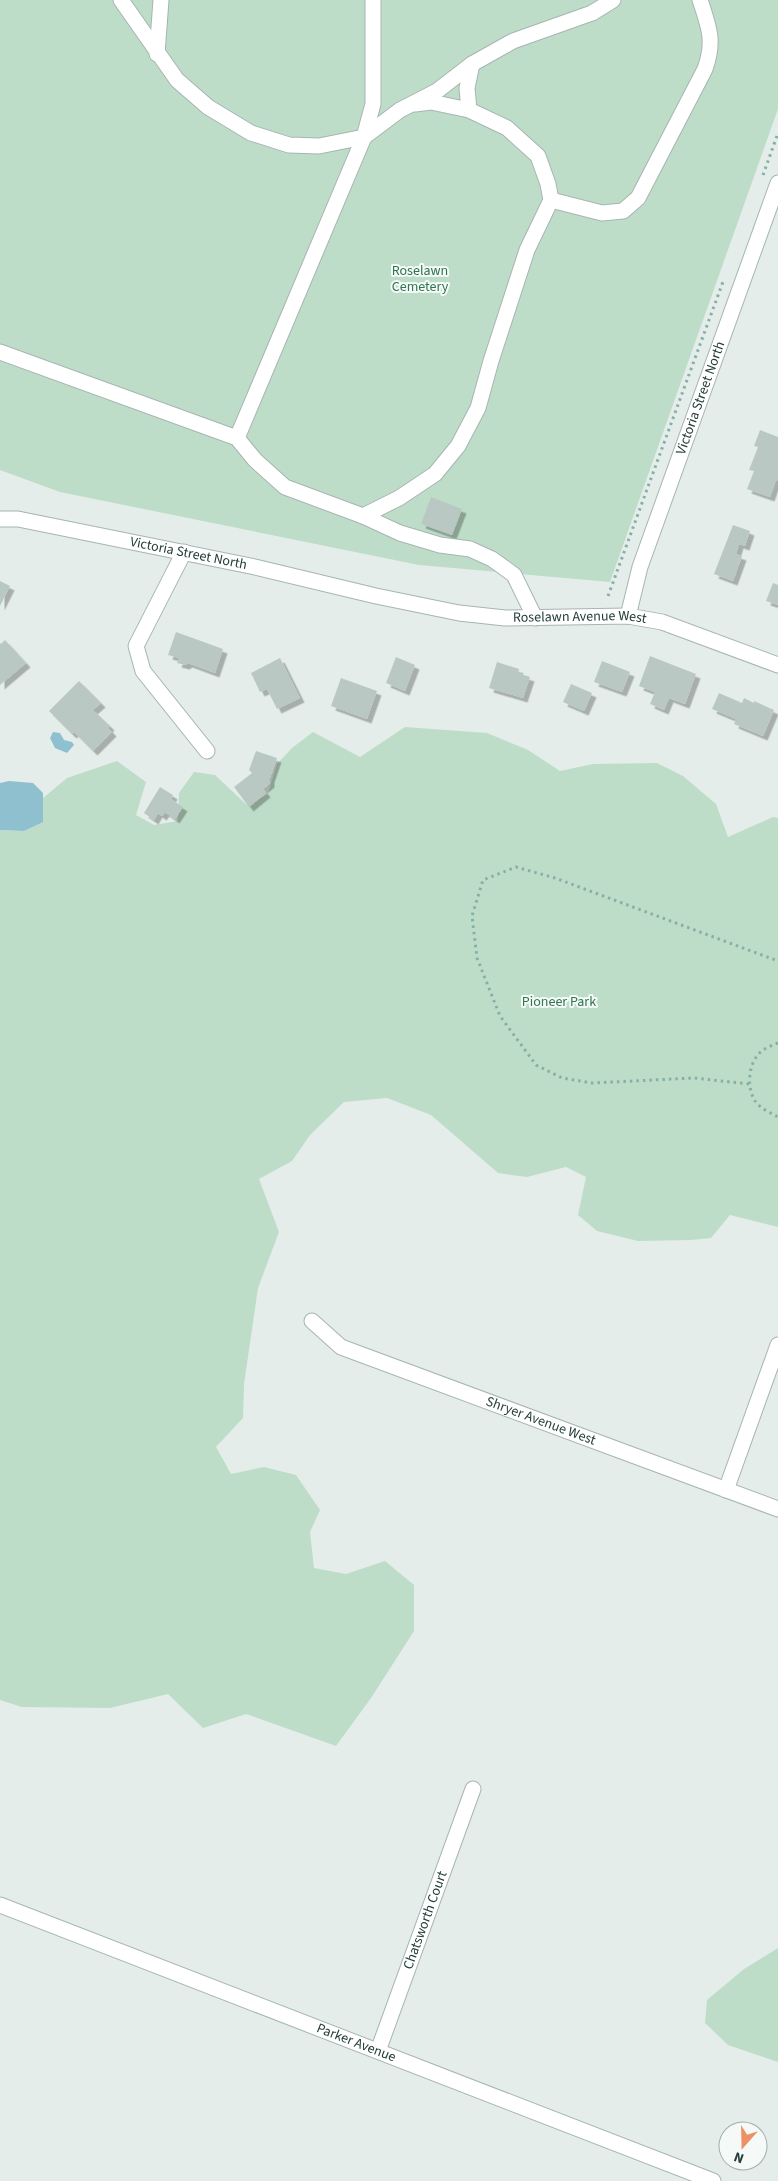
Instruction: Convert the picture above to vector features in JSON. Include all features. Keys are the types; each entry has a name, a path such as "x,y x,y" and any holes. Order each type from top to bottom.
{"street":[{"path":"121,0 157,54 183,86 208,107 250,133 289,145 319,146 364,137 400,110 437,91 472,64 513,41 592,13 613,0"},
{"path":"157,54 161,0"},
{"path":"238,438 364,137 374,104 373,0"},
{"path":"551,200 602,213 623,211 638,198 705,69 711,53 711,32 700,0"},
{"path":"469,110 467,88 472,64"},
{"path":"363,516 399,498 435,474 458,446 478,408 491,360 527,250 551,200 548,184 538,156 507,128 469,110 431,102 412,104"},
{"name":"Victoria Street North","path":"628,616 640,567 778,183"},
{"path":"0,352 238,438 255,460 285,487 363,516 400,533 440,545 470,549 492,559 514,575 535,618"},
{"name":"Victoria Street North","path":"0,518 18,519 184,552 376,596"},
{"path":"184,552 136,646 143,671 207,751"},
{"name":"Roselawn Avenue West","path":"376,596 459,613 505,618 628,616 671,626 778,665"},
{"name":"Shryer Avenue West","path":"312,1321 341,1347 778,1509"},
{"path":"726,1490 778,1346"},
{"name":"Chatsworth Court","path":"378,2051 473,1789"},
{"name":"Parker Avenue","path":"0,1905 713,2181"}],"path":[{"path":"762,178 778,133"},
{"path":"608,596 728,271"},
{"path":"749,1084 694,1078 592,1082 562,1078 536,1065 500,1016 477,958 472,916 483,880 516,867 556,878 778,961"},
{"path":"778,1043 763,1050 756,1058 749,1077 749,1084 756,1103 778,1117"}],"green space":[{"name":"Roselawn Cemetery","path":"0,0 778,0 778,109 610,582 419,565 60,492 0,470"},
{"name":"Pioneer Park","path":"405,727 487,733 528,750 560,771 593,764 657,763 683,776 716,804 728,837 773,817 778,818 778,1227 730,1215 711,1238 638,1241 597,1231 578,1215 586,1177 566,1167 527,1177 498,1173 431,1115 387,1098 344,1102 310,1135 292,1161 259,1179 279,1232 258,1288 244,1384 243,1418 216,1447 231,1474 264,1467 296,1475 320,1510 310,1532 314,1568 346,1574 385,1561 414,1585 414,1631 371,1698 336,1746 246,1714 203,1728 168,1694 110,1708 22,1707 0,1700 0,830 24,831 43,812 43,798 67,778 117,761 146,782 136,815 154,825 178,821 179,793 194,772 215,775 247,805 268,794 277,764 292,748 313,732 360,757"},
{"path":"778,1948 778,2062 728,2045 705,2023 707,2000 744,1969"}],"water":[{"path":"53,732 60,733 64,740 72,742 74,745 67,753 55,748 50,738"},
{"path":"9,781 33,783 43,793 43,822 24,831 0,830 0,783"}],"building":[{"path":"760,430 778,437 778,481 776,480 770,497 747,489 754,471 749,470 758,447 754,446"},
{"path":"431,497 462,509 452,535 421,524"},
{"path":"733,525 750,531 745,546 739,544 736,554 742,556 733,581 714,574"},
{"path":"0,581 10,586 0,606"},
{"path":"773,583 778,585 778,605 766,601"},
{"path":"176,632 223,649 215,673 188,663 185,665 177,663 179,658 168,655"},
{"path":"5,640 26,663 0,685 0,643"},
{"path":"650,656 696,674 685,704 669,698 664,710 650,704 655,692 639,686"},
{"path":"396,657 415,665 405,691 386,683"},
{"path":"280,658 300,698 277,709 267,689 260,692 251,673"},
{"path":"602,661 630,672 622,692 594,682"},
{"path":"497,662 519,669 518,673 530,677 523,698 489,688"},
{"path":"341,678 377,691 367,719 331,706"},
{"path":"79,681 101,703 93,710 110,726 108,728 112,732 93,751 74,732 72,734 49,711"},
{"path":"571,684 592,693 584,711 563,702"},
{"path":"719,693 742,703 744,698 774,710 763,736 734,724 736,719 712,709"},
{"path":"256,751 277,758 270,783 263,789 266,793 249,807 234,787 252,773 249,770"},
{"path":"160,787 173,795 171,799 183,807 175,819 165,812 162,816 158,813 154,820 144,813"}]}
